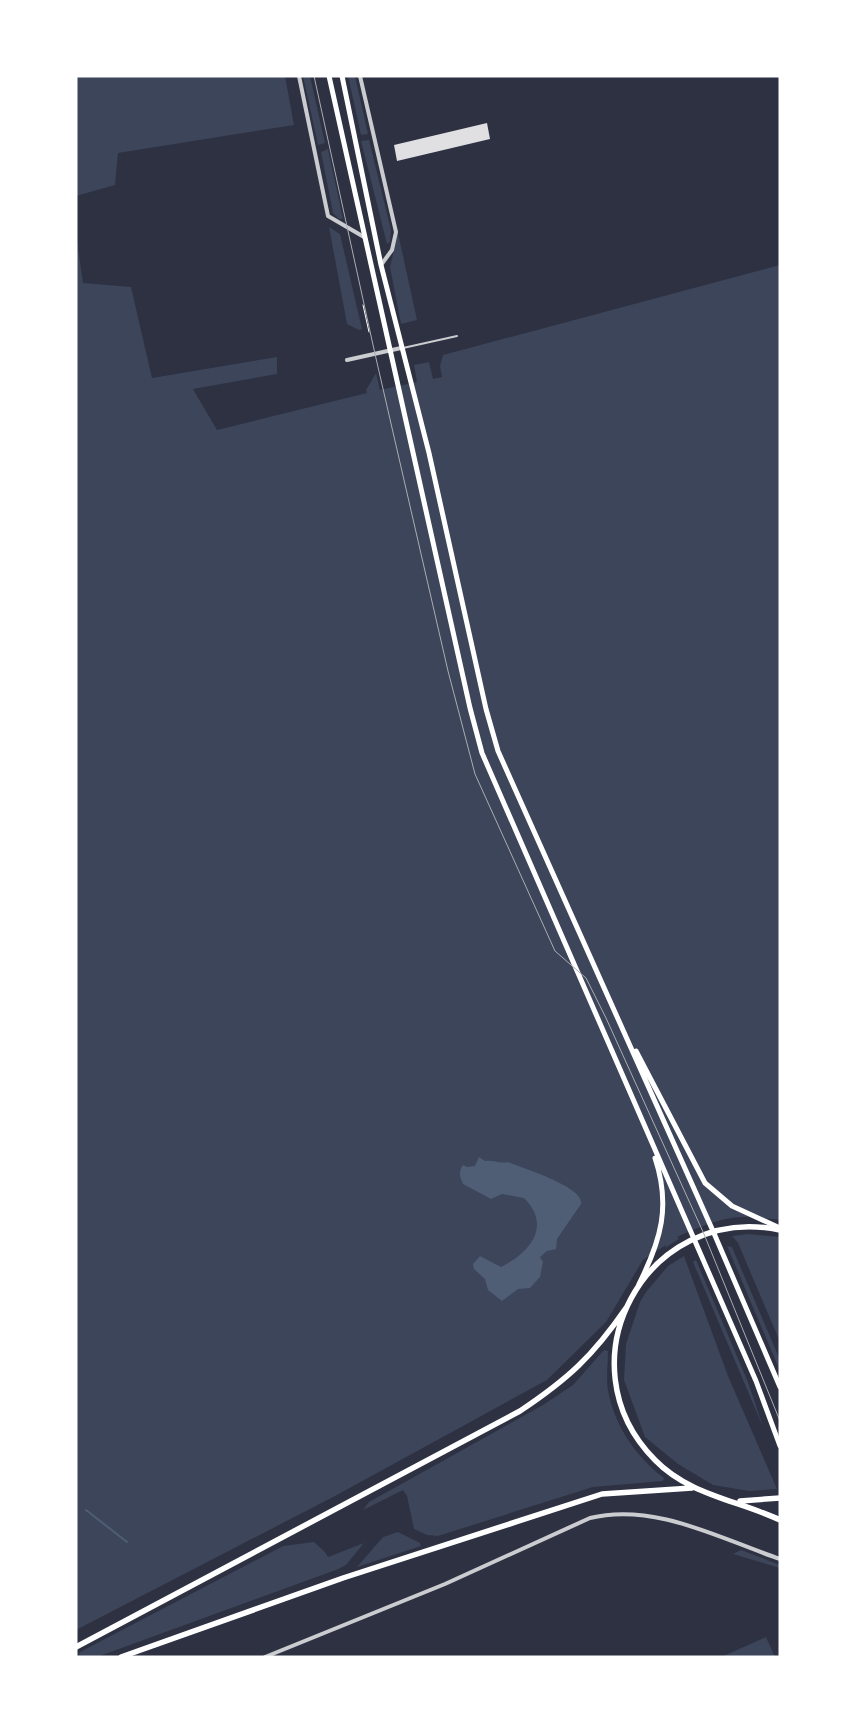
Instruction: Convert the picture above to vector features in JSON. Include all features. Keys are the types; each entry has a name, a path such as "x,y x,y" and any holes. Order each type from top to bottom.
{"main road":[{"path":"329,76 389,350 428,515 470,708 482,753 651,1143 695,1238 756,1381 780,1446"},
{"path":"342,76 381,265 429,453 491,729 498,751 714,1231 780,1387"},
{"path":"620,1023 659,1091 696,1169 705,1183 732,1206 780,1229"},
{"path":"76,1647 520,1411 573,1372 606,1336 626,1308 639,1284 658,1240 664,1205 662,1179 651,1143"},
{"path":"639,1284 660,1261 695,1238 714,1231 743,1226 780,1229"},
{"path":"626,1308 614,1355 615,1382 624,1412 637,1438 655,1461 692,1488 733,1501 780,1520"},
{"path":"121,1657 344,1578 602,1494 692,1488"},
{"path":"733,1501 752,1502 780,1498"}],"street":[{"path":"299,76 328,216 364,237"},
{"path":"360,76 396,232 392,250 381,265"},
{"path":"348,360 401,348"},
{"path":"265,1657 445,1584 590,1518 604,1514 637,1514 674,1521 780,1559"}],"lane":[{"path":"401,348 457,336"}],"path":[{"path":"363,305 369,332"}],"shaded area":[{"path":"76,76 285,76 294,125 118,153 115,185 76,196"},
{"path":"303,76 310,76 325,143 318,145"},
{"path":"348,76 355,76 368,134 361,135"},
{"path":"369,140 391,230 390,242 387,244 361,141"},
{"path":"328,149 343,219 339,219 333,213 321,152"},
{"path":"329,227 340,234 362,329 359,330 347,324"},
{"path":"398,233 417,320 401,324 390,267"},
{"path":"76,235 83,283 131,287 152,378 277,357 277,374 193,389 217,430 367,393 366,390 376,373 380,390 417,382 414,365 429,362 433,379 442,377 440,366 443,355 780,265 780,1220 750,1217 725,1219 677,1237 679,1239 643,1260 606,1322 547,1380 335,1496 76,1630"},
{"path":"479,1157 485,1161 508,1162 551,1179 573,1191 580,1198 581,1204 557,1239 556,1249 547,1251 540,1257 543,1262 540,1277 530,1288 518,1289 502,1301 488,1290 485,1279 474,1269 473,1264 480,1256 501,1267 521,1254 534,1238 537,1228 536,1219 532,1208 524,1198 502,1194 491,1199 463,1184 460,1174 461,1168 463,1165 467,1167 475,1166"},
{"path":"748,1234 780,1237 780,1342 738,1243 732,1236"},
{"path":"727,1246 732,1247 780,1360 780,1371"},
{"path":"684,1256 728,1376 777,1489 749,1491 713,1485 678,1464 645,1437 624,1380 626,1344 640,1302 646,1292 668,1266"},
{"path":"696,1260 748,1382 763,1427 693,1262"},
{"path":"604,1350 608,1351 607,1385 615,1416 636,1450 664,1478 663,1481 593,1487 438,1536 427,1535 414,1529 407,1496 403,1490 363,1510 369,1502 543,1405 573,1385"},
{"path":"398,1532 420,1543 421,1546 357,1567 383,1537"},
{"path":"314,1542 328,1557 364,1543 346,1565 336,1570 97,1657 78,1657 80,1652 283,1546"},
{"path":"741,1550 780,1565 780,1568 733,1554"},
{"path":"766,1637 775,1657 721,1657"}],"building":[{"path":"487,123 490,139 397,161 394,145"}],"waterway":[{"path":"86,1510 127,1542"}],"tram line":[{"path":"314,76 375,354 448,671 475,774 555,951 586,978 606,1018 704,1234 780,1421"}]}
